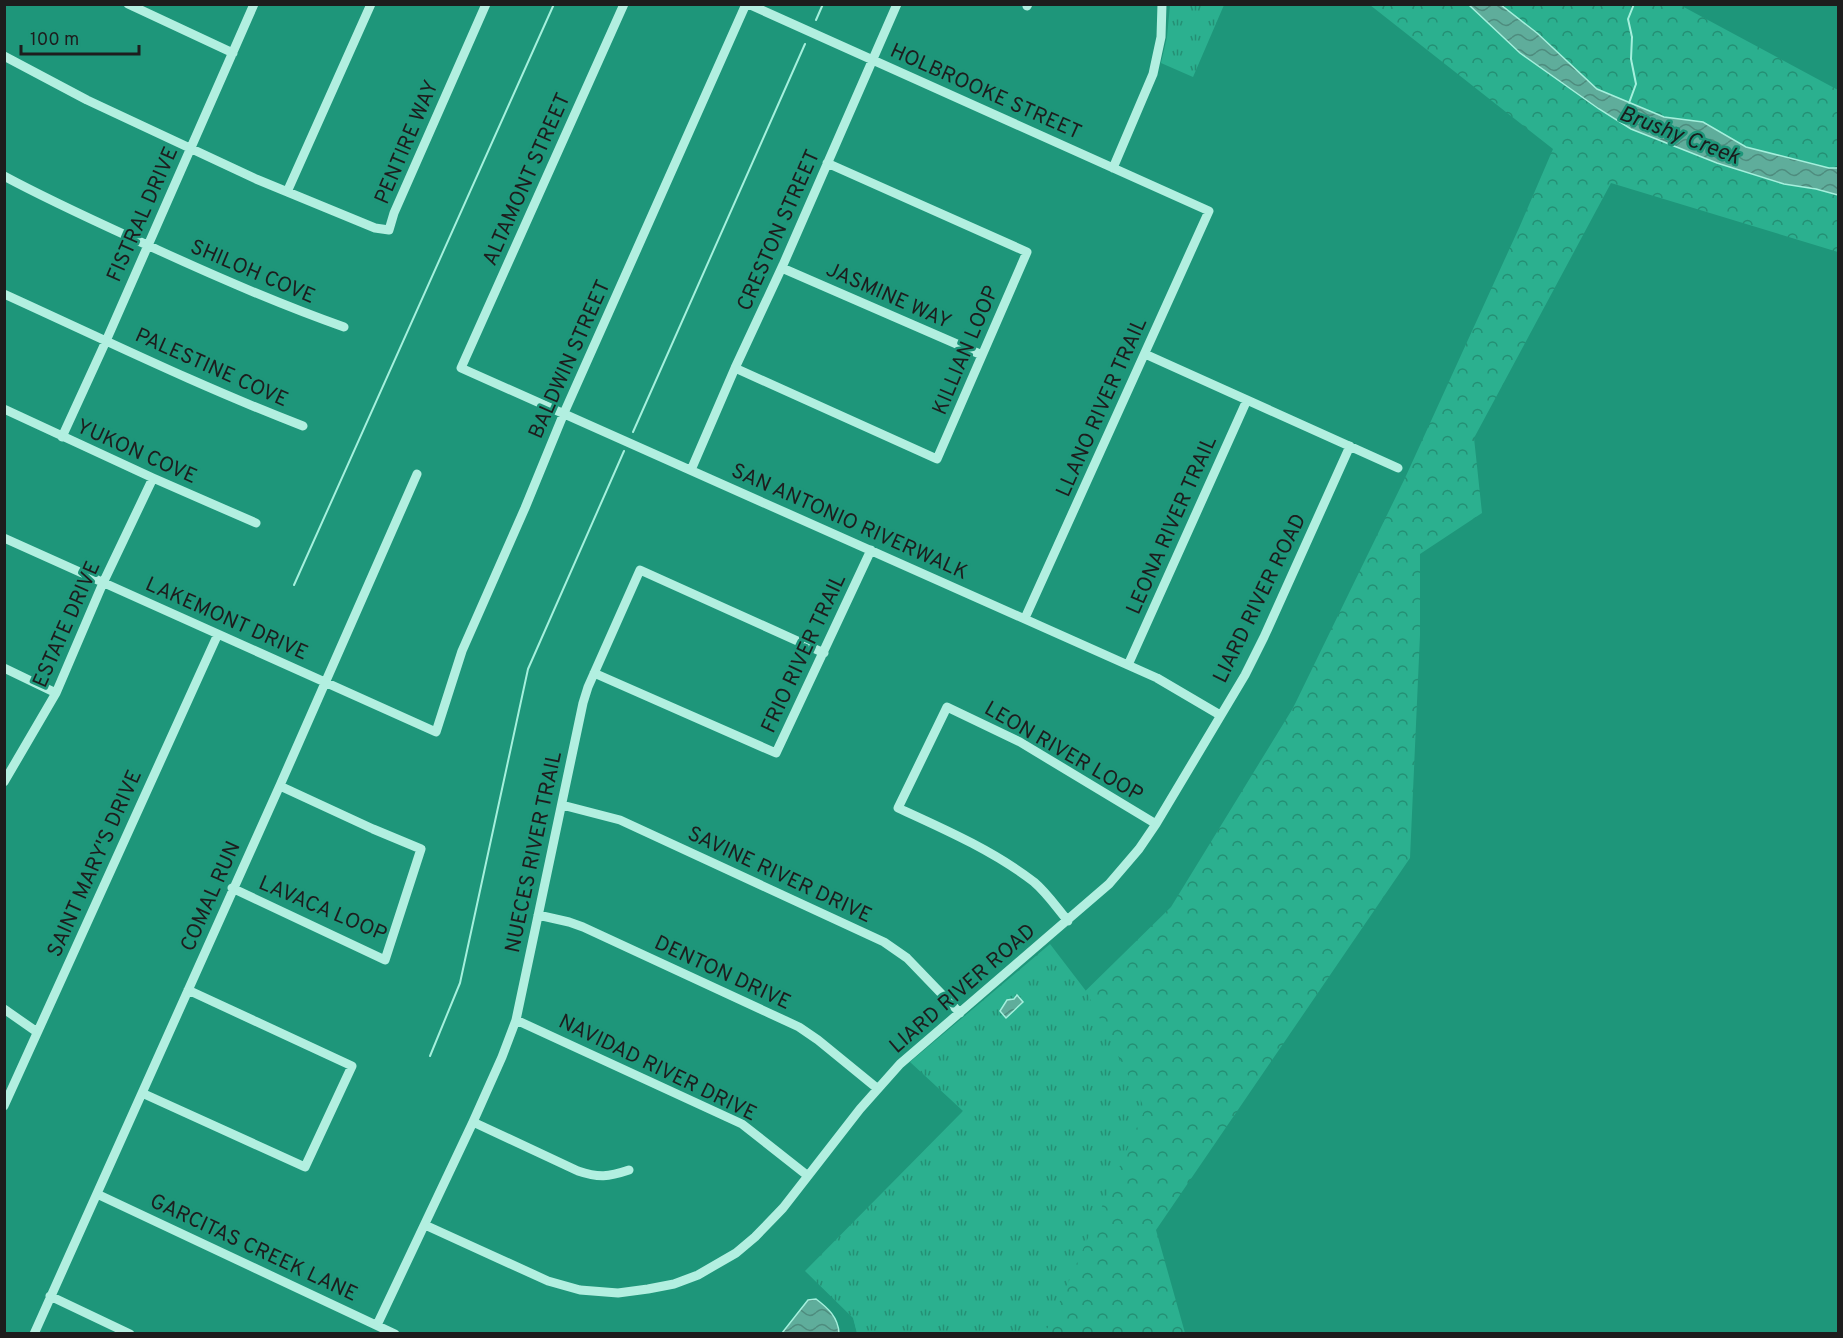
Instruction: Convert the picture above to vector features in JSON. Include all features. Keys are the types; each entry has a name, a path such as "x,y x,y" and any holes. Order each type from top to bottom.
{"street":[{"path":"128,4 233,53"},
{"name":"FISTRAL DRIVE","path":"62,437 254,4"},
{"path":"287,192 371,4"},
{"name":"PENTIRE WAY","path":"4,56 87,100 191,149 375,228 389,230 394,213 486,4"},
{"name":"ALTAMONT STREET","path":"461,368 624,4"},
{"name":"HOLBROOKE STREET","path":"747,4 1209,211"},
{"name":"BALDWIN STREET","path":"436,732 462,651 564,413 747,4"},
{"name":"CRESTON STREET","path":"691,470 897,4"},
{"path":"1113,168 1153,74 1161,37 1162,4"},
{"name":"KILLIAN LOOP","path":"735,368 937,459 1027,252 827,163"},
{"name":"SHILOH COVE","path":"4,176 43,197 148,246 270,300 344,327"},
{"name":"LLANO RIVER TRAIL","path":"1025,618 1209,211"},
{"name":"JASMINE WAY","path":"782,268 982,356"},
{"name":"PALESTINE COVE","path":"4,294 257,408 303,426"},
{"path":"1145,354 1398,468"},
{"name":"SAN ANTONIO RIVERWALK","path":"461,368 1168,683 1220,715"},
{"name":"LEONA RIVER TRAIL","path":"1128,665 1247,400"},
{"name":"YUKON COVE","path":"4,409 256,523"},
{"name":"LIARD RIVER ROAD","path":"424,1225 548,1281 580,1290 618,1293 674,1284 698,1275 736,1253 770,1223 878,1089 915,1050 1109,884 1156,825 1245,675 1350,446"},
{"name":"COMAL RUN","path":"34,1334 417,474"},
{"name":"ESTATE DRIVE","path":"4,782 56,693 153,478"},
{"name":"LAKEMONT DRIVE","path":"4,538 436,732"},
{"name":"FRIO RIVER TRAIL","path":"594,673 776,753 871,550"},
{"name":"NUECES RIVER TRAIL","path":"377,1325 473,1122 516,1020 583,703 640,570 824,653"},
{"name":"SAINT MARY'S DRIVE","path":"4,1107 218,634"},
{"path":"4,668 56,693"},
{"name":"LEON RIVER LOOP","path":"1068,921 1035,883 946,830 898,808 947,707 1020,742 1156,825"},
{"name":"LAVACA LOOP","path":"232,888 385,960 421,849 280,786"},
{"name":"SAVINE RIVER DRIVE","path":"562,805 603,814 629,824 884,942 907,958 960,1013"},
{"name":"DENTON DRIVE","path":"538,915 583,927 799,1028 818,1040 878,1089"},
{"path":"142,1093 305,1167 352,1066 188,990"},
{"path":"4,1009 37,1032"},
{"name":"NAVIDAD RIVER DRIVE","path":"516,1020 742,1124 808,1176"},
{"path":"473,1122 578,1172 595,1177 609,1177 629,1170"},
{"name":"GARCITAS CREEK LANE","path":"97,1194 395,1334"},
{"path":"50,1296 130,1334"}],"green space":[{"path":"1170,5 1224,5 1193,77 1161,63 1167,37"},
{"path":"1370,5 1680,5 1838,90 1838,252 1611,183 1474,438 1482,513 1420,554 1420,635 1410,858 1156,1230 1185,1333 857,1333 847,1291 963,1111 1171,907 1293,708 1405,478 1553,149"},
{"path":"1050,944 1086,991 1145,1109 1049,1326 1043,1334 857,1333 853,1318 805,1271 963,1111 910,1062"}],"water":[{"name":"Brushy Creek","path":"1469,5 1501,5 1537,33 1597,89 1664,117 1703,122 1746,147 1829,168 1838,168 1838,195 1784,184 1717,163 1631,129 1520,53"},
{"path":"1017,995 1023,1002 1006,1018 1000,1011 1007,1000 1014,999"},
{"path":"816,1299 832,1313 839,1333 782,1333 808,1300"}],"waterway":[{"path":"294,585 554,4"},
{"path":"816,20 823,4"},
{"name":"Brushy Creek","path":"1629,103 1636,84 1631,59 1632,37 1628,19 1634,4"},
{"path":"633,432 805,44"},
{"path":"430,1056 460,983 528,669 624,451"}]}
